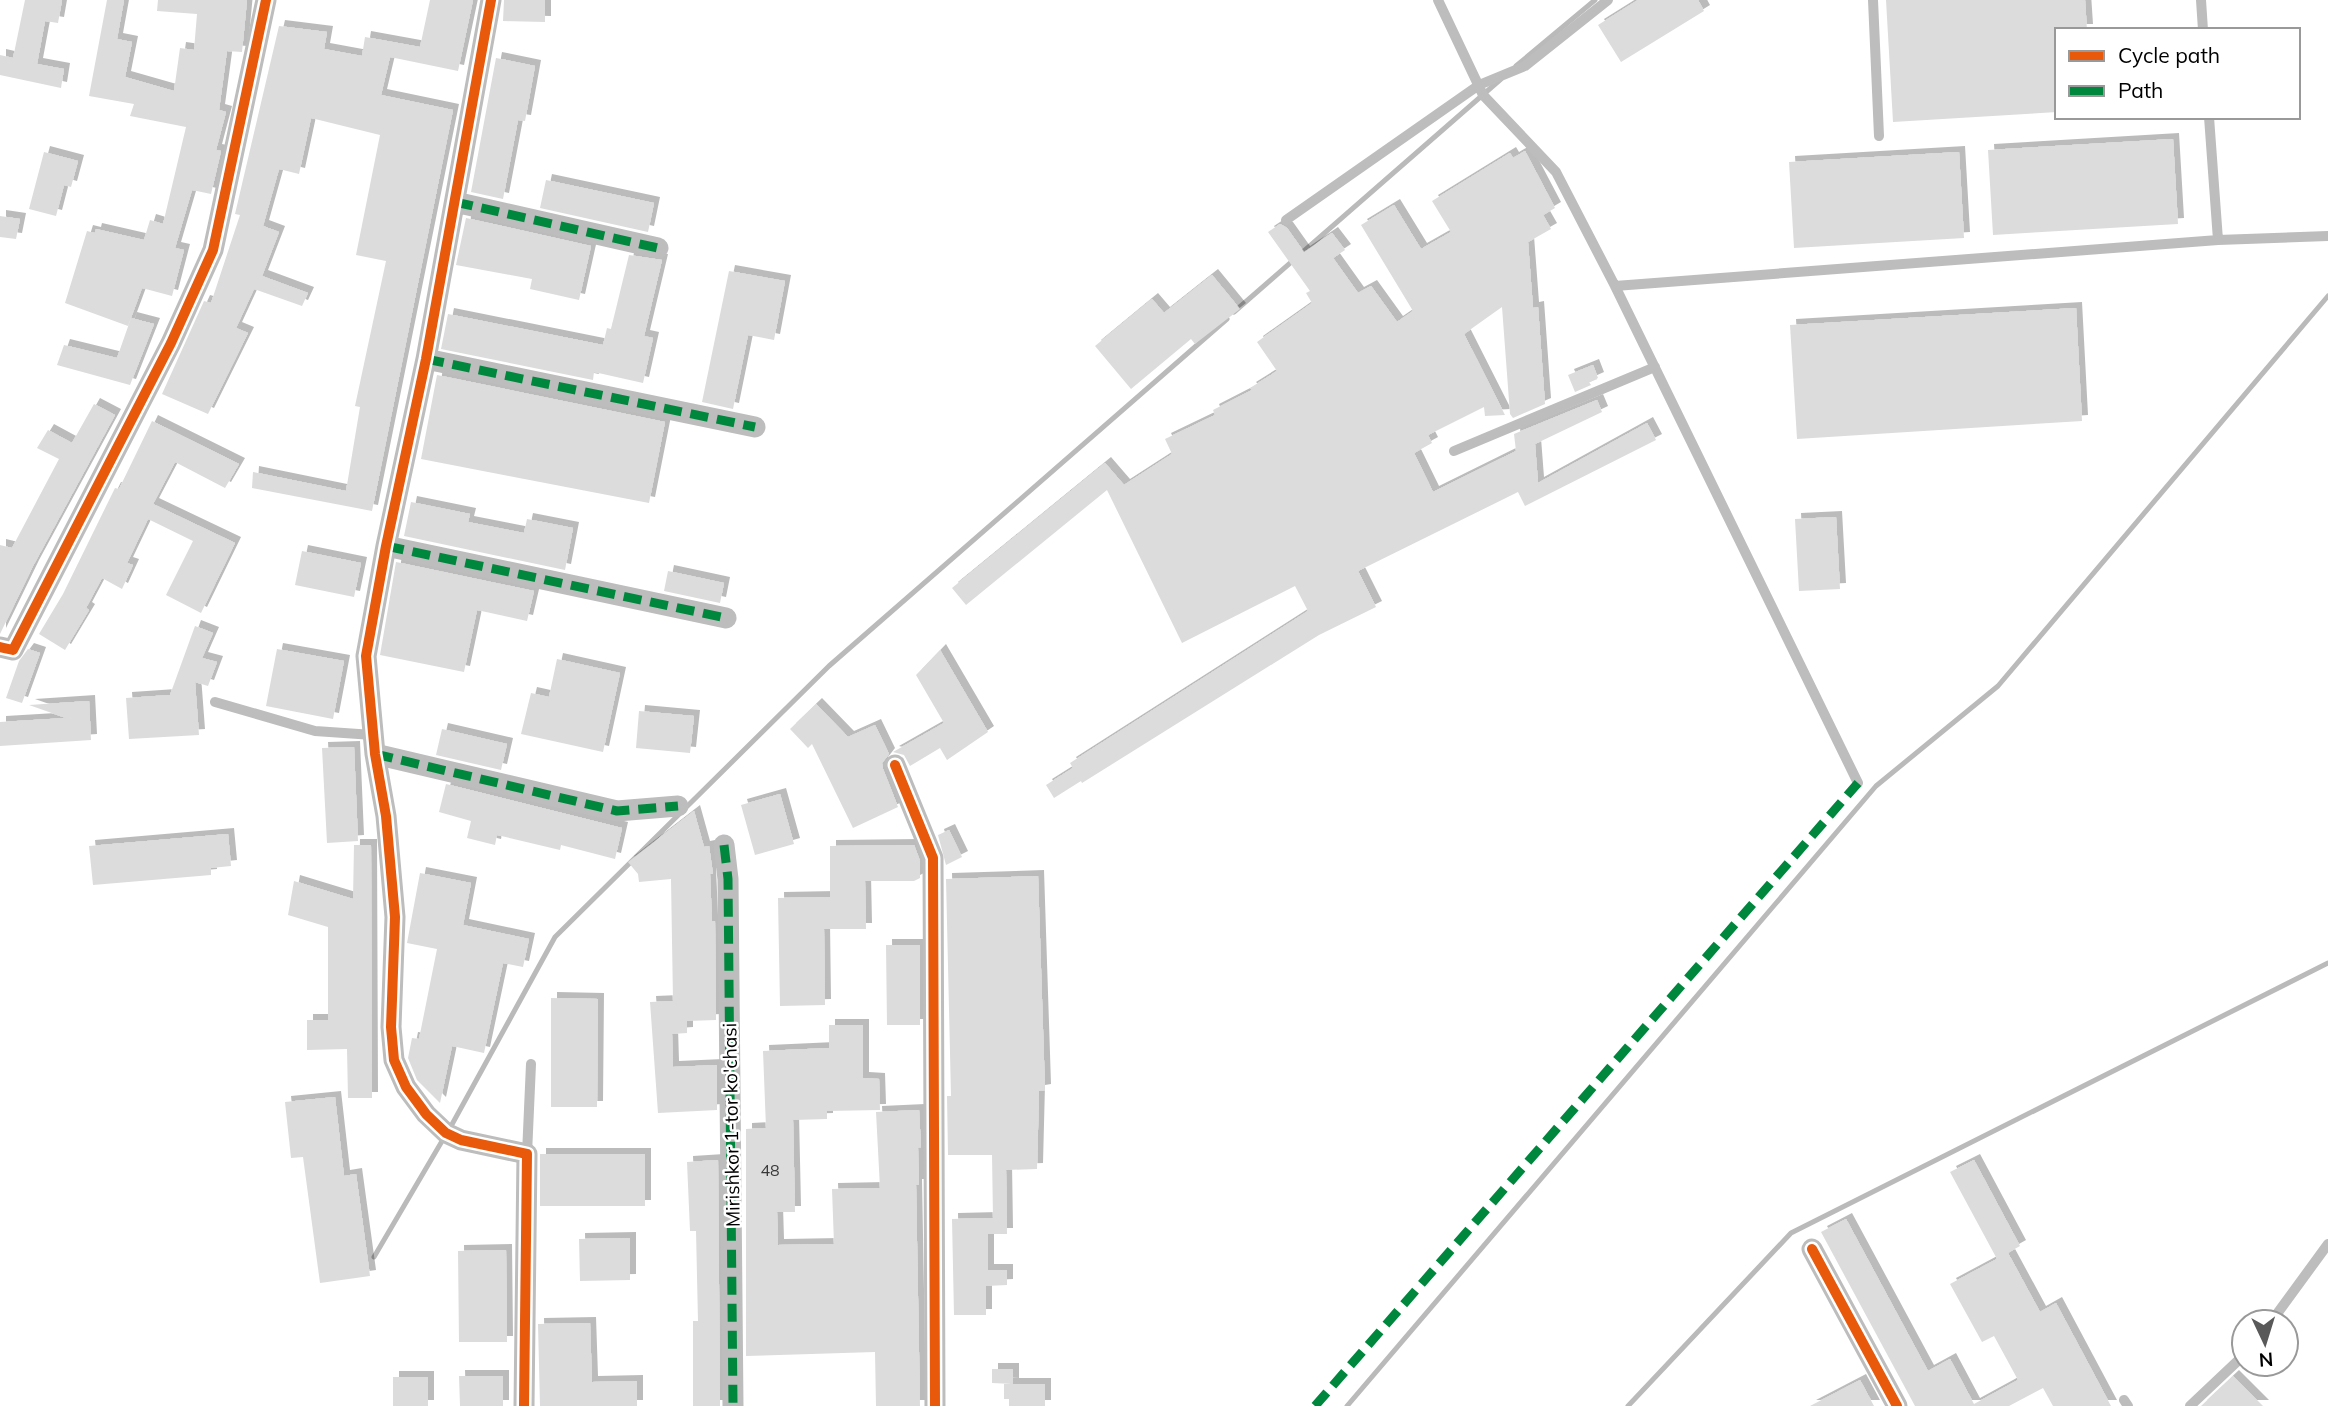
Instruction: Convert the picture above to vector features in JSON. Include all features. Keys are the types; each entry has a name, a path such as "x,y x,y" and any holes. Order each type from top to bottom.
{"street":[{"path":"0,647 13,650 171,343 213,250 266,0"},
{"path":"491,0 426,359 386,546 366,656 374,744 386,816 395,917 391,1027 394,1060 406,1087 426,1114 446,1133 461,1140 527,1154 524,1406"},
{"path":"455,202 658,248"},
{"path":"426,359 755,427"},
{"path":"386,546 726,618"},
{"path":"374,744 617,811 678,806"},
{"path":"895,765 930,846 934,866 935,1406"},
{"name":"Mirishkor 1-tor ko'chasi","path":"724,845 728,879 733,1406"},
{"path":"1812,1250 1896,1406"}],"lane":[{"path":"1438,0 1483,95 1556,172 1615,286 1858,783"},
{"path":"1286,220 1479,85 1525,66 1608,0"},
{"path":"1873,0 1879,136"},
{"path":"2201,0 2203,28"},
{"path":"2209,119 2218,240"},
{"path":"1615,286 2218,240 2328,236"},
{"path":"1454,451 1655,367"},
{"path":"215,702 316,731 374,744"},
{"path":"527,1154 531,1064"},
{"path":"2281,1308 2328,1244"},
{"path":"2190,1406 2230,1368"}],"building":[{"path":"25,0 62,0 58,23 45,21 37,64 64,69 61,88 0,75 0,55 13,58"},
{"path":"107,0 124,0 117,39 132,42 125,77 174,91 180,48 194,50 197,14 157,11 158,0 247,0 242,52 227,51 219,110 226,112 216,150 221,151 211,194 192,190 175,248 184,250 172,296 142,288 128,326 65,303 87,231 95,233 96,229 144,240 150,220 163,224 186,127 130,116 134,104 89,96"},
{"path":"430,0 473,0 458,71 390,57 381,95 453,110 372,511 252,488 253,472 346,491 360,407 355,406 386,261 356,255 380,135 311,118 299,174 279,169 263,226 279,232 262,276 308,293 302,306 254,289 236,328 248,333 208,414 162,394 204,301 211,303 240,215 235,214 279,26 327,32 324,49 362,56 365,37 420,47"},
{"path":"504,0 545,0 545,22 503,21"},
{"path":"1638,0 1698,0 1704,11 1621,62 1598,25"},
{"path":"1886,0 2085,0 2087,28 2055,28 2055,112 1893,122"},
{"path":"496,58 535,66 525,121 518,120 503,199 471,192"},
{"path":"2173,139 2178,224 1993,235 1988,150"},
{"path":"1525,151 1555,208 1543,215 1551,229 1528,242 1533,308 1538,307 1545,404 1513,418 1510,414 1502,307 1464,334 1505,415 1485,416 1484,407 1428,435 1432,443 1414,453 1433,492 1516,451 1514,434 1597,400 1602,412 1535,444 1538,483 1647,423 1656,440 1525,506 1518,492 1358,571 1376,607 1319,635 1054,798 1046,785 1073,768 1070,763 1308,611 1295,586 1182,643 1107,490 966,605 952,588 1105,463 1124,485 1172,454 1165,439 1215,415 1213,410 1252,390 1250,388 1277,371 1257,342 1312,303 1306,293 1310,291 1268,232 1280,224 1287,228 1304,252 1332,233 1345,250 1333,258 1358,293 1371,286 1397,322 1413,311 1361,225 1394,205 1421,249 1451,232 1432,201 1510,153 1513,158"},
{"path":"44,152 78,161 71,187 64,185 56,216 29,209"},
{"path":"1959,152 1964,238 1794,248 1789,162"},
{"path":"546,180 654,203 648,232 540,208"},
{"path":"0,216 20,219 16,239 0,237"},
{"path":"466,218 591,246 579,300 530,289 532,279 456,265"},
{"path":"629,255 662,260 644,336 653,338 643,383 594,372 593,380 441,349 448,314 603,345 607,328 611,329"},
{"path":"729,271 785,281 774,340 748,335 733,409 702,402"},
{"path":"1212,275 1240,309 1195,344 1191,339 1131,389 1095,346 1152,299 1164,313"},
{"path":"2076,308 2082,421 1797,439 1790,325"},
{"path":"131,318 154,324 130,385 57,365 64,345 117,358"},
{"path":"1593,365 1598,378 1589,382 1591,385 1575,392 1568,375"},
{"path":"437,375 665,422 649,503 421,459"},
{"path":"94,404 115,415 33,566 0,634 0,545 12,548 59,459 37,448 48,430 72,443"},
{"path":"152,421 239,464 225,488 175,462 153,504 235,543 201,613 166,595 193,541 148,519 127,563 133,565 122,589 102,578 86,608 89,610 65,650 39,634 63,594 115,488 119,489"},
{"path":"411,502 470,514 468,522 524,533 527,519 573,528 565,570 404,536"},
{"path":"1836,517 1840,589 1799,591 1795,519"},
{"path":"302,551 361,563 354,597 295,585"},
{"path":"396,562 534,591 527,621 477,610 464,672 380,655"},
{"path":"668,571 724,583 720,603 664,591"},
{"path":"195,626 213,633 202,658 217,662 208,686 195,682 199,735 129,739 126,698 170,695"},
{"path":"28,649 40,653 22,703 6,698 19,661"},
{"path":"277,649 344,661 333,719 266,706"},
{"path":"940,650 988,732 947,760 940,748 910,766 904,755 893,752 944,723 916,675"},
{"path":"557,659 620,673 603,752 521,734 531,693 549,697"},
{"path":"89,701 91,740 0,746 0,722 66,718 29,705"},
{"path":"816,704 848,737 875,725 889,754 882,763 883,769 898,807 853,828 812,744 808,748 790,729"},
{"path":"639,711 694,716 690,753 636,748"},
{"path":"442,729 507,744 501,770 436,755"},
{"path":"354,747 358,841 327,843 322,748"},
{"path":"446,784 622,828 615,859 561,845 560,850 497,835 495,845 467,838 471,821 439,812"},
{"path":"780,794 794,844 755,855 741,805"},
{"path":"694,811 704,847 709,846 713,874 710,874 712,921 715,921 716,1020 687,1021 687,1033 672,1034 673,1067 717,1065 717,1110 658,1113 650,1002 673,1001 671,879 639,882 638,874 628,862"},
{"path":"949,830 962,857 946,865 938,835"},
{"path":"228,834 231,866 211,868 211,875 93,885 89,846"},
{"path":"354,845 371,845 372,1098 348,1098 347,1049 307,1050 307,1020 328,1020 328,927 288,915 294,881 353,899"},
{"path":"914,845 920,861 920,878 914,881 865,881 866,929 824,929 825,1005 780,1006 778,898 830,897 830,846"},
{"path":"420,873 471,883 463,925 529,939 523,967 503,963 484,1053 452,1046 440,1103 417,1080 408,1058 412,1038 419,1039 437,949 407,943"},
{"path":"1038,876 1045,1090 1039,1091 1037,1169 1006,1170 1007,1234 988,1234 988,1270 1007,1270 1007,1285 986,1286 986,1315 954,1315 952,1219 993,1218 992,1155 948,1155 947,1096 951,1096 946,879"},
{"path":"886,945 920,945 920,1025 887,1025"},
{"path":"551,998 598,999 597,1107 551,1107"},
{"path":"829,1025 863,1025 863,1078 879,1079 880,1110 827,1111 827,1119 793,1120 795,1212 777,1212 778,1245 834,1244 832,1189 880,1188 876,1112 919,1110 921,1147 918,1148 919,1185 916,1185 920,1406 876,1406 875,1352 746,1356 746,1129 766,1128 763,1051 829,1048"},
{"path":"335,1097 344,1176 356,1174 370,1276 320,1283 303,1157 291,1158 285,1102"},
{"path":"540,1154 645,1154 645,1206 540,1206"},
{"path":"718,1160 720,1406 693,1406 693,1321 698,1321 696,1231 690,1231 687,1162"},
{"path":"1974,1160 2020,1246 1997,1259 1950,1172"},
{"path":"1846,1219 1928,1371 1950,1359 1974,1404 2018,1380 1994,1336 1982,1342 1950,1284 2008,1253 2040,1312 2056,1303 2111,1406 2053,1406 2043,1388 2009,1406 1915,1406 1821,1232"},
{"path":"630,1238 630,1280 580,1281 579,1239"},
{"path":"506,1250 507,1342 459,1342 458,1251"},
{"path":"590,1323 592,1382 637,1381 637,1406 540,1406 538,1324"},
{"path":"992,1369 1013,1369 1013,1384 992,1383"},
{"path":"459,1376 503,1376 503,1406 460,1406"},
{"path":"393,1377 428,1377 428,1406 393,1406"},
{"path":"2231,1378 2235,1378 2263,1406 2201,1406"},
{"path":"1860,1380 1874,1406 1810,1406"},
{"path":"1004,1384 1045,1384 1045,1406 1009,1406 1009,1399 1004,1399"}],"waterway":[{"path":"1516,66 1595,0"},
{"path":"1234,312 1501,79"},
{"path":"1347,1406 1876,786 1998,686 2328,296"},
{"path":"450,1128 555,937 829,666 1227,319"},
{"path":"1628,1406 1791,1233 2328,963"},
{"path":"374,1257 445,1136"}],"marked path":[{"path":"455,202 658,248"},
{"path":"426,359 755,427"},
{"path":"386,546 726,618"},
{"path":"375,754 617,811 678,806"},
{"path":"1315,1406 1858,783"},
{"path":"724,845 728,879 733,1406"}],"cycle path":[{"path":"0,647 13,650 171,343 213,250 266,0"},
{"path":"491,0 426,359 386,546 366,656 375,754 386,816 395,917 391,1027 394,1060 406,1087 426,1114 446,1133 461,1140 527,1154 524,1406"},
{"path":"895,765 933,858 935,1406"},
{"path":"1812,1249 1897,1406"}]}
